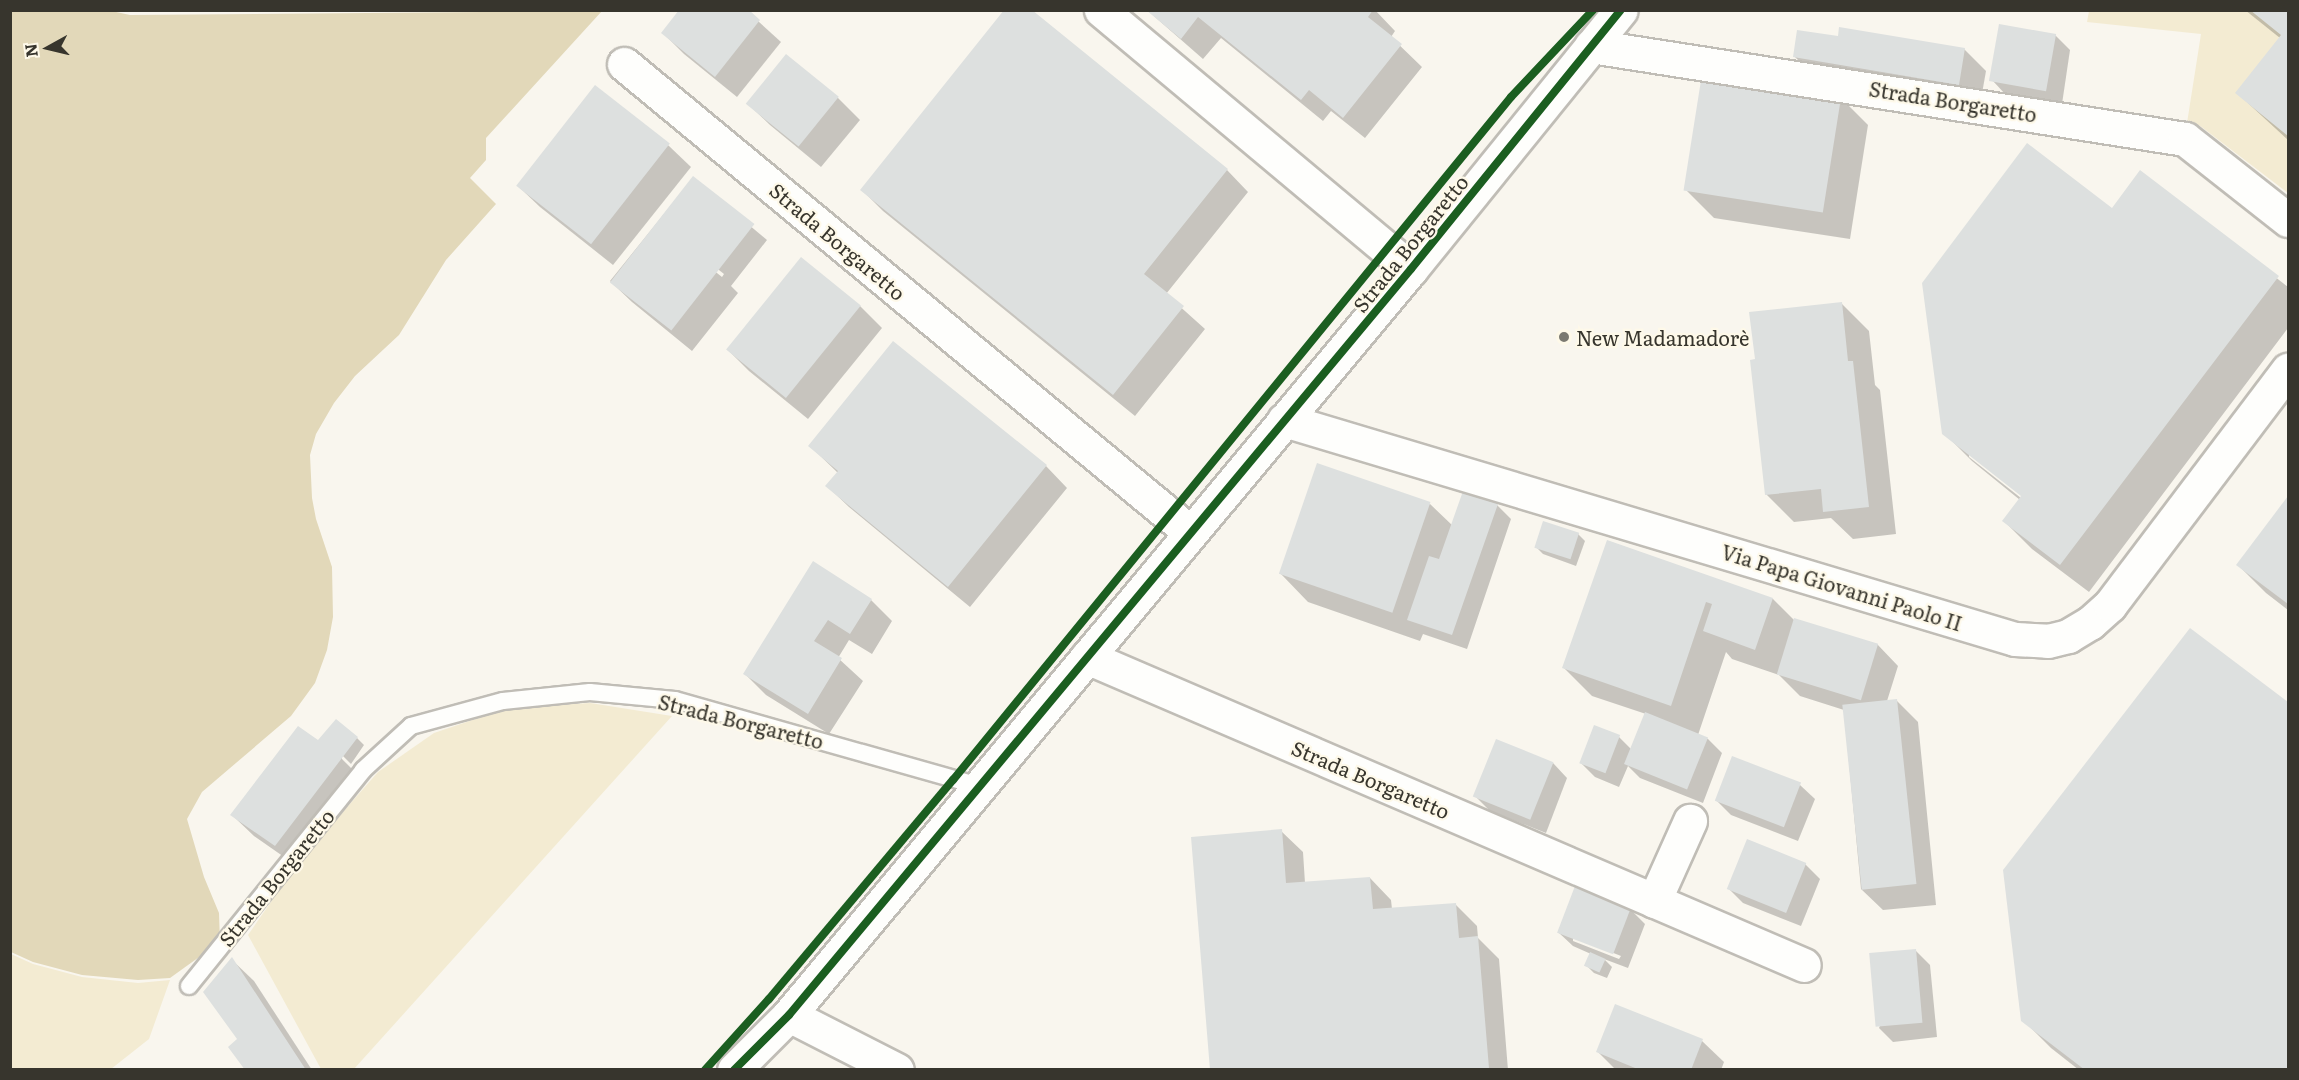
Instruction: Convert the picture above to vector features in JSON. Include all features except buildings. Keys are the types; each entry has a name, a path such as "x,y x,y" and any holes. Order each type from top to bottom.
{"street":[{"name":"Strada Borgaretto","path":"1101,10 1411,269"},
{"name":"Strada Borgaretto","path":"734,1070 789,1015 1411,269 1620,10"},
{"name":"Strada Borgaretto","path":"1591,46 2185,139 2289,220"},
{"name":"Strada Borgaretto","path":"624,64 1190,532"},
{"name":"Via Papa Giovanni Paolo II","path":"1284,420 2015,639 2048,640 2067,636 2090,623 2110,605 2289,370"},
{"name":"Strada Borgaretto","path":"1087,657 1804,965"},
{"path":"1654,901 1690,821"},
{"path":"789,1015 897,1070"}],"lane":[{"name":"Strada Borgaretto","path":"189,986 363,770 411,726 503,701 590,692 675,700 980,786"}],"shaded area":[{"path":"107,10 130,15 602,11 486,138 486,160 470,178 496,204 446,260 399,335 355,376 334,403 316,434 310,455 312,498 316,519 332,567 333,617 327,650 315,683 291,716 202,792 187,819 204,877 219,913 220,942 170,978 138,980 82,975 33,962 11,952 11,11"},
{"path":"2089,11 2288,11 2288,193 2199,125 2187,123 2201,34 2087,22"},
{"path":"590,703 672,716 354,1069 321,1069 248,935 298,863 378,772 434,733 508,708"},
{"path":"11,954 33,964 82,977 138,983 170,980 149,1039 111,1069 11,1069"}],"cycle path":[{"path":"705,1070 769,999 953,780 1511,97 1593,10"},
{"path":"734,1070 789,1015 1411,269 1621,10"}],"place":[{"name":"New Madamadorè","path":"1564,337"}]}
